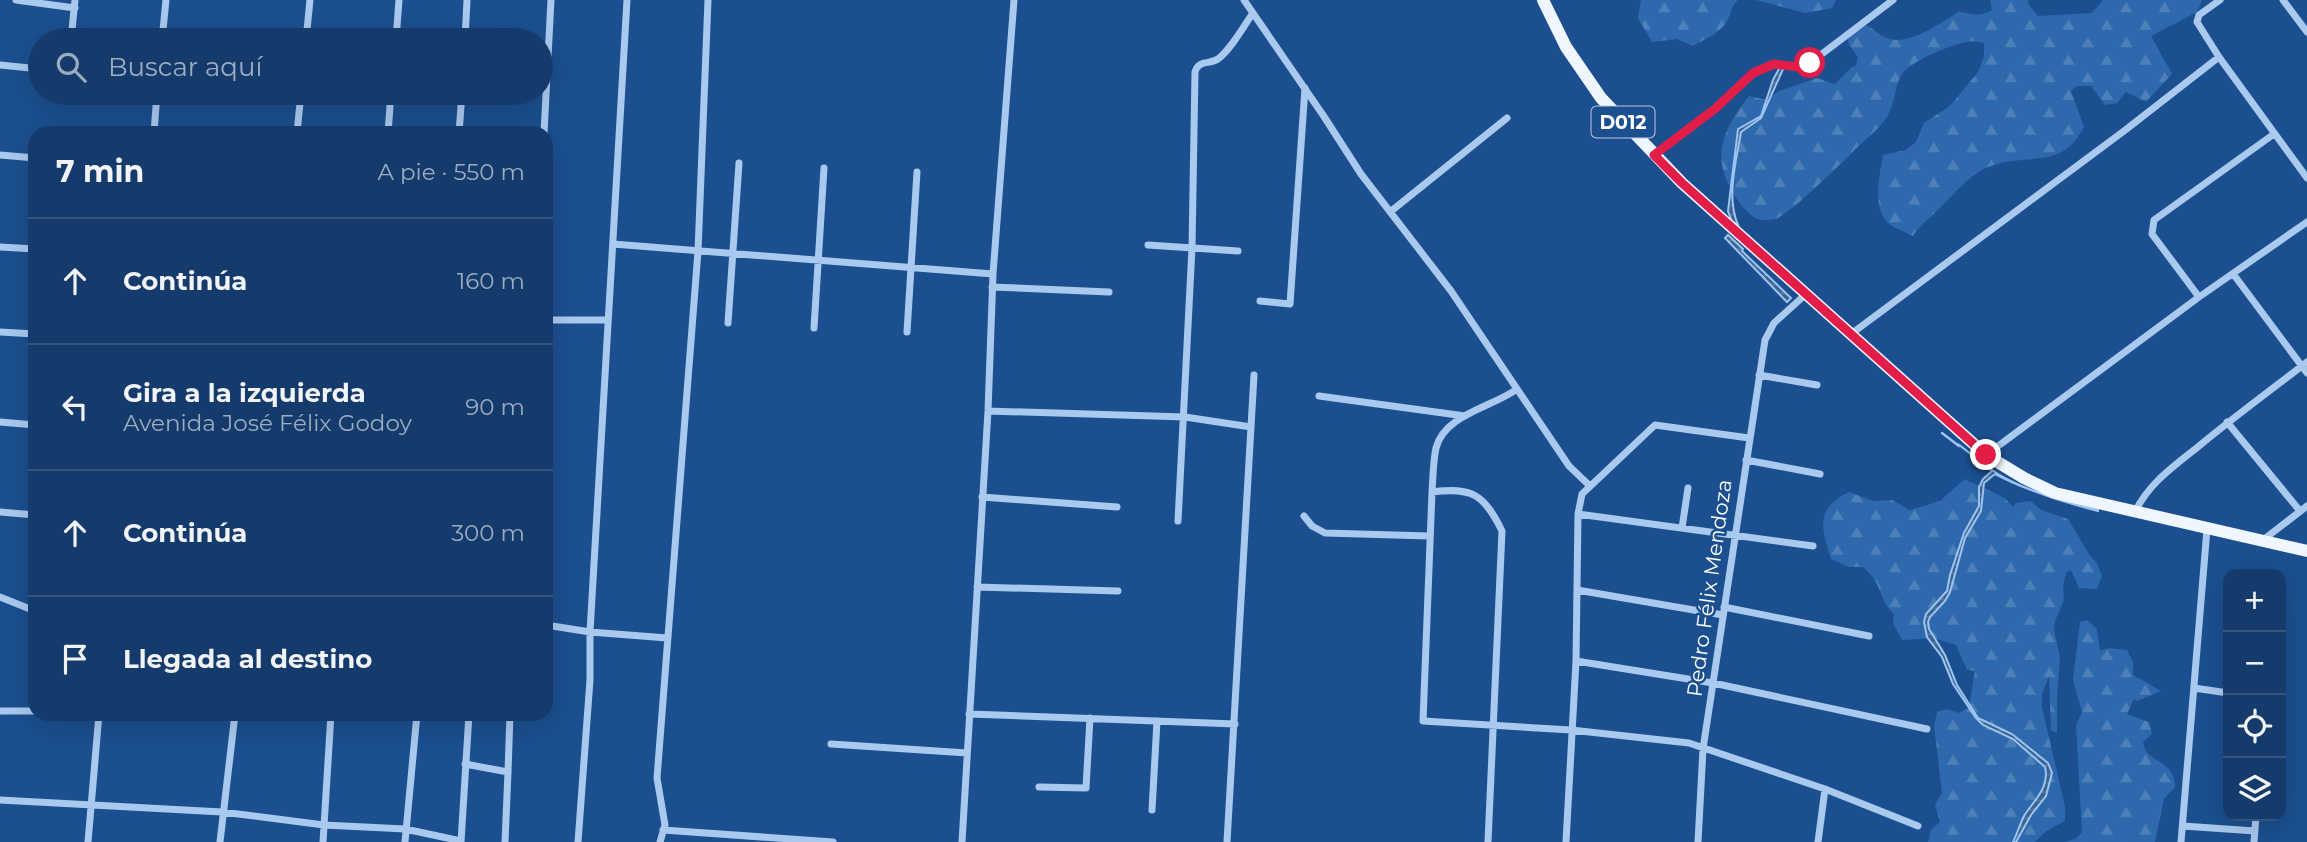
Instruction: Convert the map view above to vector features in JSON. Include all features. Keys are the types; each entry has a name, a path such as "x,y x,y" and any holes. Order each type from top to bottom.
{"main road":[{"name":"D012","path":"1543,0 1566,47 1601,98 1654,155 1986,455 2055,493 2307,551"}],"street":[{"path":"16,0 75,4 72,28"},
{"path":"163,28 166,0"},
{"path":"307,28 310,0"},
{"path":"397,28 399,0"},
{"path":"466,28 467,0"},
{"path":"550,28 551,0"},
{"path":"578,842 590,680 590,632 627,0"},
{"path":"660,842 665,825 657,778 698,251 709,0"},
{"path":"962,842 988,411 992,287 1014,0"},
{"path":"1244,0 1361,174 1451,291 1569,466 1590,486"},
{"path":"1654,155 1716,108 1753,73 1774,64 1798,67 1810,63 1893,0"},
{"path":"2220,0 2197,19 2219,57 2307,178"},
{"path":"2283,0 2307,32"},
{"path":"1178,521 1192,248 1195,72 1197,66 1202,63 1219,58 1253,13"},
{"path":"1851,334 2219,57"},
{"path":"0,65 28,68"},
{"path":"1260,301 1290,304 1305,88"},
{"path":"154,126 156,105"},
{"path":"298,126 299,105"},
{"path":"389,126 390,105"},
{"path":"459,126 460,105"},
{"path":"544,126 545,105"},
{"path":"1390,212 1507,118"},
{"path":"2199,298 2152,234 2154,220 2274,134"},
{"path":"0,155 28,157"},
{"path":"728,323 739,163"},
{"path":"814,328 824,168"},
{"path":"907,332 917,172"},
{"path":"1986,455 2199,298 2306,225"},
{"path":"613,244 993,274"},
{"path":"1148,245 1238,251"},
{"path":"0,247 28,249"},
{"path":"2135,512 2142,498 2158,480 2227,422 2305,367 2234,275"},
{"path":"992,287 1109,292"},
{"name":"Pedro Félix Mendoza","path":"1698,842 1703,749 1765,340 1774,323 1806,294"},
{"path":"553,320 608,320"},
{"path":"0,332 28,334"},
{"path":"1227,842 1254,375"},
{"path":"1759,376 1817,385"},
{"path":"1517,388 1465,416 1439,439 1434,465 1429,536 1423,721 1571,730 1689,743 1825,789 1918,826"},
{"path":"1319,396 1465,416"},
{"path":"988,411 1185,417 1251,427"},
{"path":"0,422 28,424"},
{"path":"2227,422 2304,509 2261,541"},
{"path":"1566,842 1576,661 1578,514 1582,494 1655,425 1749,438"},
{"path":"1746,460 1820,474"},
{"path":"1682,528 1688,488"},
{"path":"1432,492 1459,489 1470,492 1481,500 1502,531 1488,842"},
{"path":"982,497 1118,507"},
{"path":"0,512 28,514"},
{"path":"1578,514 1813,546"},
{"path":"1304,516 1317,531 1333,535 1429,536"},
{"path":"2181,842 2207,529"},
{"path":"977,587 1118,590"},
{"path":"1577,590 1869,636"},
{"path":"0,597 28,608"},
{"path":"553,626 667,638"},
{"path":"1576,661 1713,682 1927,729"},
{"path":"2194,688 2223,692"},
{"path":"0,711 28,711"},
{"path":"970,714 1235,724"},
{"path":"1039,787 1086,788 1090,718"},
{"path":"88,842 98,721"},
{"path":"220,842 234,721"},
{"path":"323,842 331,721"},
{"path":"405,842 416,721"},
{"path":"0,800 222,812 324,825 405,830 461,841 468,721"},
{"path":"505,842 510,721"},
{"path":"1152,810 1157,721"},
{"path":"831,744 967,752"},
{"path":"466,764 508,772"},
{"path":"1818,842 1825,789"},
{"path":"2254,842 2256,821"},
{"path":"2183,826 2255,831"},
{"path":"663,831 833,842"}],"green space":[{"path":"1641,0 1738,0 1721,29 1693,46 1677,39 1652,42 1638,18"},
{"path":"1756,0 1836,0 1832,8 1805,13"},
{"path":"1990,0 2028,0 2038,16 2092,13 2103,0 2202,0 2197,12 2151,36 2172,74 2146,102 2126,92 2117,103 2105,105 2091,86 2077,86 2071,91 2084,127 2066,149 2044,158 2007,162 1978,172 1913,236 1887,222 1882,215 1878,190 1883,155 1906,150 1916,142 1924,123 1950,106 1978,72 1984,56 1984,43 1969,42 1951,46 1905,71 1899,81 1890,112 1883,123 1790,210 1769,220 1750,215 1743,207 1724,173 1722,148 1731,123 1749,96 1767,100 1779,91 1817,78 1835,84 1856,66 1858,57 1849,45 1846,31 1867,26 1890,39 1907,39 1945,21 1959,11 1984,14 1992,10"},
{"path":"1965,479 1998,494 2013,507 2016,503 2031,501 2041,510 2068,519 2097,563 2102,576 2097,589 2079,588 2071,570 2066,573 2064,600 2054,629 2060,658 2057,733 2051,730 2049,676 2042,694 2042,707 2065,807 2065,821 2046,831 2035,842 1928,842 1931,830 1940,822 1935,805 1942,793 1934,726 1937,712 1947,709 1959,713 1969,707 1975,671 1967,670 1956,645 1934,638 1902,640 1893,623 1894,614 1874,579 1863,567 1849,567 1831,559 1823,528 1830,505 1849,492 1873,501 1892,500 1910,510 1940,501"},
{"path":"2087,620 2097,629 2100,651 2109,648 2127,650 2133,662 2133,675 2161,691 2137,701 2134,699 2127,714 2149,722 2152,734 2143,742 2145,749 2170,771 2173,777 2175,787 2164,799 2155,842 2065,842 2082,833 2076,725 2082,712 2073,680 2080,622"}],"shaded area":[{"path":"1780,67 1784,67 1761,118 1741,132 1732,191 1738,225 1732,222 1728,211 1738,129 1761,116"},
{"path":"1728,235 1791,298 1787,302 1725,238"},
{"path":"1958,444 1998,474 2022,486 2098,509 2071,504 2045,495 2020,486 1995,474 1984,483 1981,511 1965,538 1950,592 1928,622 1957,685 1978,718 2012,734 2048,763 2052,773 2046,796 2031,815 2016,842 2013,842 2024,816 2043,788 2045,767 2013,739 1983,725 1976,718 1953,684 1942,657 1927,637 1924,622 1926,614 1947,591 1964,533 1979,506 1979,487 1992,471"}],"waterway":[{"path":"1942,433 1959,446"}],"route":[{"path":"1810,63 1798,67 1774,64 1753,73 1716,108 1654,155 1986,455"}]}
